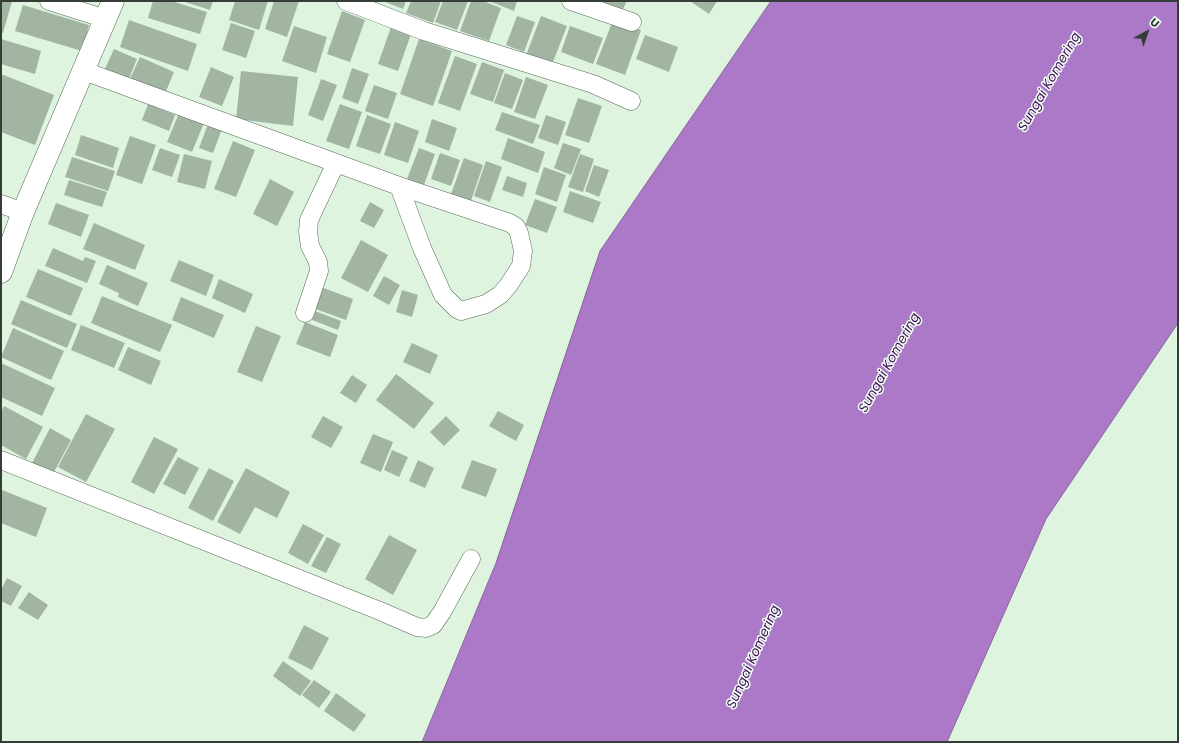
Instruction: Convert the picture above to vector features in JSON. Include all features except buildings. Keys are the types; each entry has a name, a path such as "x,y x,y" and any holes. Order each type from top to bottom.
{"main road":[{"path":"1,272 24,212 109,10"}],"street":[{"path":"49,1 109,10"},
{"path":"346,1 424,31 593,84 631,101"},
{"path":"571,1 632,22"},
{"path":"84,71 399,186 510,223 516,227 519,233 523,251 521,266 508,286 500,295 486,304 462,311 457,309 443,295 422,248 399,186"},
{"path":"305,313 319,271 318,262 310,246 308,232 309,220 336,163"},
{"path":"1,204 24,212"},
{"path":"1,460 380,611 417,628 426,628 433,625 442,612 471,559"}],"water":[{"name":"Sungai Komering","path":"771,1 1178,1 1178,323 1046,519 947,742 422,742 496,563 600,251"}]}
